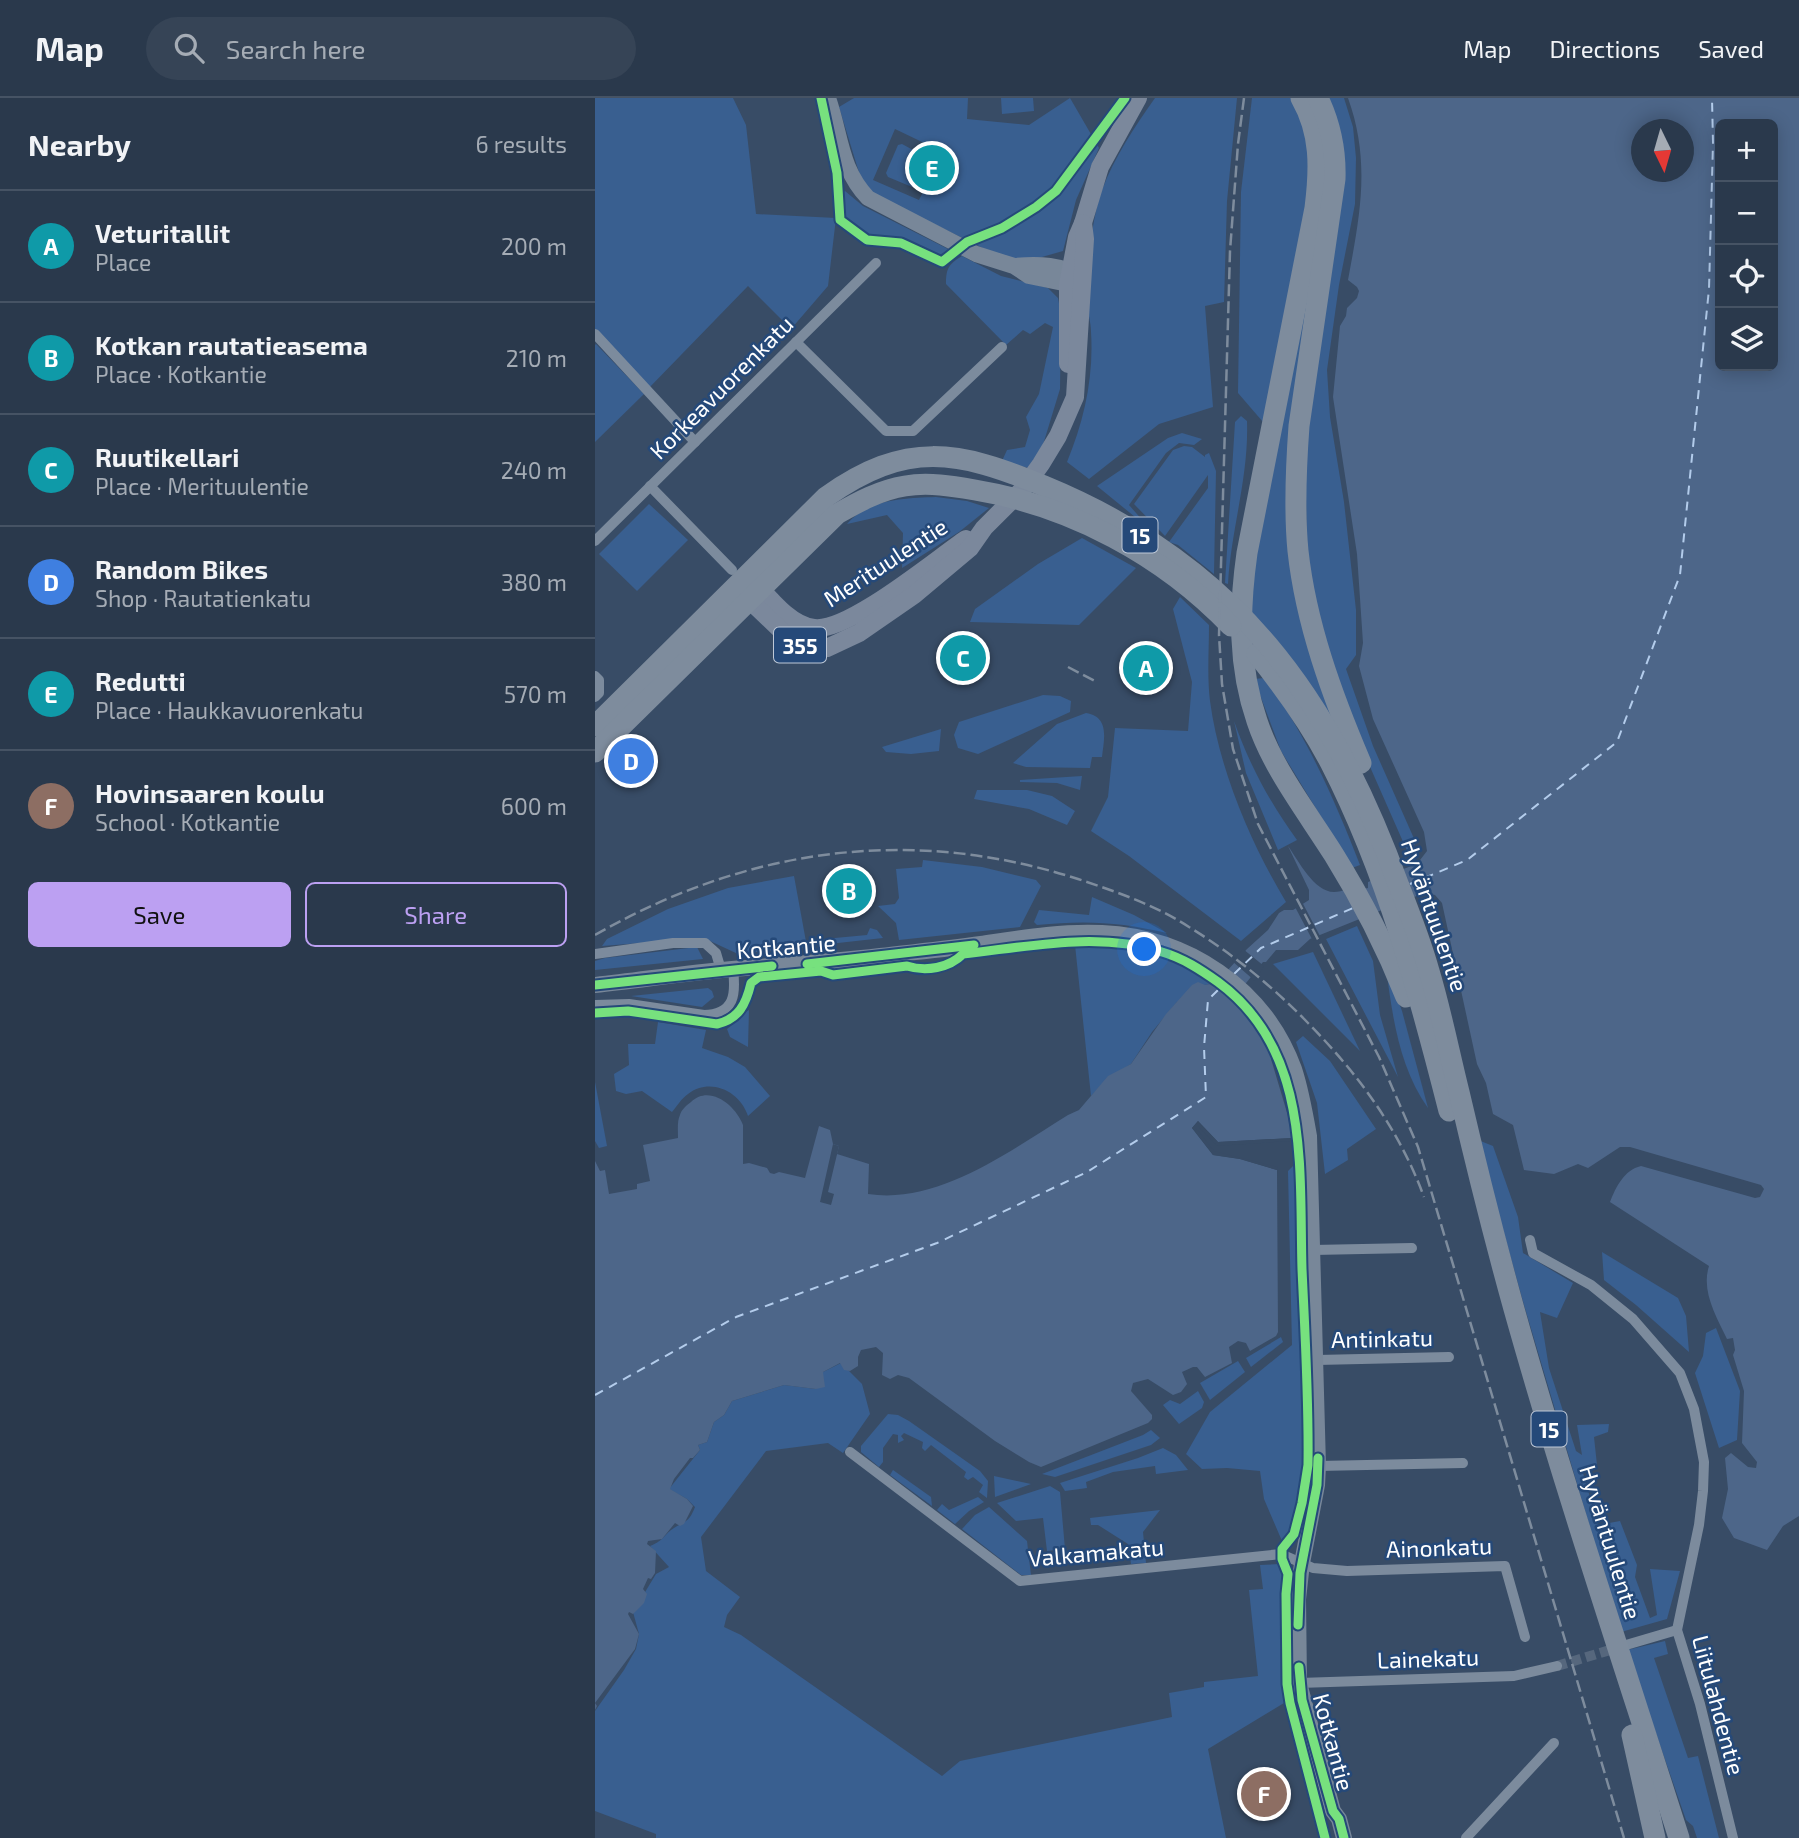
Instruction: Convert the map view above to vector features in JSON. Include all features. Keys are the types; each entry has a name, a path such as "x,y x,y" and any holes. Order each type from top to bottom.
{"highway":[{"path":"1301,98 1311,118 1317,140 1318,183 1241,591 1243,667 1257,724 1272,758 1345,873 1395,923"},
{"path":"1318,98 1327,117 1333,141 1335,179 1299,426 1296,465 1298,550 1320,656 1379,805 1381,860"},
{"name":"Hyväntuulentie","path":"745,584 826,496 858,475 907,457 957,458 1038,483 1100,512 1168,553 1220,594 1256,642 1331,763 1381,860 1395,923 1444,1093 1519,1374 1583,1586 1664,1838"},
{"name":"Hyväntuulentie","path":"745,584 837,514 861,500 906,485 928,484 992,493 1029,502 1093,527 1162,566 1256,642"},
{"name":"15","path":"595,726 745,584"},
{"name":"15","path":"595,752 745,584"},
{"name":"Hyväntuulentie","path":"1395,923 1429,971 1496,1241 1532,1370 1592,1571 1679,1838"},
{"path":"1632,1735 1655,1838"}],"main road":[{"name":"Merituulentie","path":"745,584 799,645 827,648 859,633 941,574 970,548 984,528 1023,489 1049,453 1075,397 1077,384 1074,277 1077,237 1100,167 1138,98"}],"street":[{"path":"828,98 847,168 854,183 868,198 976,254 1014,266 1030,265 1074,277"},
{"name":"Korkeavuorenkatu","path":"595,541 876,263"},
{"path":"595,334 695,442"},
{"path":"796,342 886,431 913,431 1002,347"},
{"path":"650,486 745,584"},
{"path":"595,676 599,680 599,693 595,697"},
{"name":"Kotkantie","path":"595,985 1080,933 1104,933 1146,939 1183,951 1215,967 1246,993 1268,1018 1293,1068 1309,1136 1318,1466 1298,1599 1299,1683 1333,1811 1339,1819 1344,1838"},
{"path":"595,954 673,943 705,943 716,953 727,970 734,996 728,1007 716,1015 629,1003 595,1005"},
{"name":"Liitulahdentie","path":"1530,1240 1533,1253 1591,1285 1633,1319 1680,1373 1694,1409 1704,1462 1699,1525 1677,1630 1700,1704 1733,1838"},
{"path":"1313,1250 1412,1248"},
{"name":"Antinkatu","path":"1317,1360 1449,1357"},
{"name":"Valkamakatu","path":"850,1452 1020,1581 1281,1554 1302,1563"},
{"path":"1318,1466 1463,1463"},
{"name":"Ainonkatu","path":"1302,1563 1313,1568 1347,1571 1505,1566 1525,1637"},
{"path":"1626,1645 1677,1630"},
{"name":"Lainekatu","path":"1299,1683 1514,1676 1557,1666"},
{"path":"1466,1838 1554,1744"},
{"name":"Kotkantie","path":"1333,1811 1329,1821 1333,1838"}],"shaded area":[{"path":"595,98 733,98 746,125 756,214 836,218 828,286 791,329 748,286 647,390 595,334"},
{"path":"854,98 968,98 967,119 1029,125 1070,98 1099,148 1076,200 1063,251 1028,261 995,254 871,193 861,179 839,107","holes":["895,129 943,152 919,200 873,180"]},
{"path":"1001,98 1033,98 1034,111 1002,114"},
{"path":"1155,98 1237,98 1227,201 1224,302 1205,306 1213,407 1159,424 1089,479 1067,462 1083,415 1091,366 1087,289 1093,229 1098,201 1113,166"},
{"path":"1252,98 1292,98 1303,122 1309,156 1308,193 1263,422 1238,393 1241,192"},
{"path":"1327,98 1344,98 1353,127 1356,158 1355,204 1339,285 1327,370 1330,417 1344,502 1356,610 1356,655 1346,669 1373,746 1416,843 1408,853 1356,735 1331,670 1307,572 1305,425"},
{"path":"1348,98 1799,98 1799,1516 1783,1526 1767,1550 1734,1538 1722,1518 1728,1489 1725,1458 1731,1453 1748,1467 1756,1468 1757,1462 1742,1443 1744,1391 1733,1355 1733,1338 1727,1339 1708,1294 1709,1266 1610,1202 1625,1175 1641,1166 1755,1198 1760,1197 1764,1189 1761,1185 1630,1147 1620,1147 1588,1168 1578,1164 1554,1174 1524,1170 1513,1125 1493,1114 1486,1083 1477,1064 1442,903 1435,895 1424,893 1310,939 1298,950 1276,950 1234,998 1252,1019 1273,1054 1271,1059 1292,1138 1218,1142 1198,1121 1192,1128 1213,1155 1240,1159 1277,1170 1276,1336 1250,1351 1246,1343 1238,1341 1229,1347 1232,1363 1205,1377 1197,1367 1182,1372 1187,1384 1181,1392 1173,1395 1148,1379 1133,1383 1131,1391 1152,1415 1148,1423 1041,1467 995,1441 909,1378 898,1375 890,1379 882,1375 883,1353 876,1347 861,1350 858,1366 850,1371 844,1370 840,1363 823,1372 825,1387 816,1389 784,1385 732,1401 724,1415 714,1422 707,1442 698,1445 700,1450 690,1458 670,1489 693,1506 684,1524 680,1526 675,1523 662,1539 648,1541 647,1544 656,1551 655,1573 651,1579 648,1578 643,1589 647,1594 644,1603 633,1614 628,1614 639,1634 635,1649 595,1703 595,1161 600,1171 605,1170 609,1194 637,1189 637,1184 650,1181 643,1145 678,1138 678,1120 682,1111 698,1097 706,1095 721,1100 740,1118 743,1125 743,1164 767,1168 774,1174 779,1172 805,1178 819,1126 830,1130 833,1144 839,1146 837,1154 869,1164 868,1194 895,1195 947,1183 973,1172 1079,1110 1108,1076 1131,1064 1166,1014 1192,985 1198,982 1205,985 1216,983 1268,930 1279,913 1293,910 1309,900 1309,890 1288,846 1313,881 1327,891 1334,892 1361,884 1362,889 1368,888 1368,882 1417,864 1427,851 1424,832 1373,719 1359,666 1363,643 1357,554 1333,397 1340,326 1347,308 1357,298 1359,291 1348,280 1359,211 1361,167 1355,122"},
{"path":"902,144 926,157 928,161 912,187 888,177 886,173 898,145"},
{"path":"845,191 863,206 950,250 933,253 906,240 884,240 861,232 850,225 844,215 842,193"},
{"path":"1321,207 1288,454 1336,724 1296,665 1246,608"},
{"path":"962,256 1001,276 1048,288 1058,298 1061,314 1060,389 1042,448 1028,468 1002,461 1007,450 1025,447 1030,430 1026,417 1039,394 1053,327 1045,323 1030,334 1023,330 1006,345 946,284 949,267"},
{"path":"595,345 644,394 595,442"},
{"path":"1241,416 1247,421 1247,442 1228,584 1225,583 1235,422"},
{"path":"1182,433 1202,439 1194,445 1179,443 1166,453 1129,505 1151,530 1097,486 1168,438"},
{"path":"1184,446 1192,447 1205,457 1209,453 1216,471 1214,574 1178,545 1169,542 1208,488 1208,475 1165,536 1134,504 1173,450"},
{"path":"936,497 967,501 989,508 959,532 902,568 903,533 887,515 847,524 865,509 876,505 900,499"},
{"path":"649,504 688,540 637,591 599,554"},
{"path":"1082,538 1136,568 1079,625 970,622 975,609 1038,564"},
{"path":"1180,597 1209,625 1209,692 1221,753 1249,831 1286,902 1241,941 1129,856 1091,831 1108,797 1115,728 1188,731 1192,682 1173,609"},
{"path":"1264,678 1306,744 1330,792 1360,865 1352,868 1281,751 1254,679"},
{"path":"1043,695 1060,696 1071,701 1070,712 978,754 958,748 954,735 959,722"},
{"path":"1086,713 1099,719 1104,730 1102,757 1092,757 1090,768 1026,767 1013,763 1057,724"},
{"path":"1234,721 1261,783 1297,840 1278,850 1246,773"},
{"path":"941,729 939,751 911,754 886,752 882,747"},
{"path":"1082,776 1080,790 1057,783 1020,782 1020,780"},
{"path":"977,790 1027,790 1052,796 1075,811 1067,825 1029,809 974,799"},
{"path":"923,860 982,867 1036,880 1041,886 1020,927 899,940 896,923 878,906 895,904 899,898 896,869 922,867"},
{"path":"794,876 807,947 738,954 710,941 693,939 602,946 607,939 668,909 728,888"},
{"path":"1092,897 1167,933 1103,923 1037,925 1034,922 1039,910 1089,915"},
{"path":"1357,926 1373,961 1380,1015 1398,1077 1326,939"},
{"path":"870,928 877,930 883,938 820,945 824,939 867,935"},
{"path":"1075,945 1113,946 1149,952 1184,965 1216,984 1204,985 1177,1002 1152,1032 1131,1064 1106,1080 1091,1096"},
{"path":"697,947 703,959 595,970 595,961 605,958"},
{"path":"1313,952 1360,1051 1273,964"},
{"path":"1386,967 1402,1011 1428,1108 1410,1076 1398,1040"},
{"path":"708,988 714,997 702,1007 631,996"},
{"path":"749,1010 748,1047 730,1037 727,1029"},
{"path":"658,1022 706,1030 702,1048 728,1057 745,1067 770,1096 748,1116 738,1100 723,1089 715,1087 697,1089 688,1094 672,1112 642,1091 626,1094 616,1091 614,1074 629,1065 628,1044 655,1044"},
{"path":"1303,1036 1330,1061 1376,1129 1347,1149 1348,1160 1325,1174 1317,1103 1296,1042"},
{"path":"595,1082 607,1146 599,1148 595,1141"},
{"path":"1478,1140 1493,1146 1518,1217 1523,1253 1573,1283 1557,1318 1540,1312 1549,1368 1576,1451 1582,1455 1577,1425 1609,1424 1608,1432 1594,1437 1597,1465 1583,1473 1598,1525 1620,1521 1637,1565 1635,1577 1650,1618 1657,1615 1650,1569 1680,1571 1667,1619 1621,1632"},
{"path":"1293,1166 1297,1173 1305,1466 1291,1534 1282,1541 1264,1499 1260,1471 1202,1469 1186,1454 1210,1412 1292,1345 1288,1171"},
{"path":"1602,1252 1678,1298 1686,1316 1689,1352 1604,1280"},
{"path":"1716,1328 1740,1391 1737,1440 1719,1448 1695,1373 1703,1356 1706,1333"},
{"path":"1281,1337 1283,1342 1251,1367 1246,1358"},
{"path":"1238,1361 1245,1372 1210,1400 1200,1383"},
{"path":"841,1363 862,1384 870,1414 843,1453 828,1443 766,1451 701,1537 706,1571 740,1597 727,1615 724,1627 741,1635 942,1776 960,1761 1172,1717 1169,1693 1204,1687 1204,1682 1258,1676 1249,1590 1263,1589 1260,1565 1280,1564 1284,1571 1281,1636 1284,1703 1208,1749 1226,1838 656,1838 656,1834 595,1811 595,1711 636,1649 639,1634 633,1612 656,1574 669,1567 650,1546 687,1520 695,1507 669,1489 700,1450 698,1445 707,1442 714,1422 724,1415 732,1401 784,1385 816,1389 823,1378 823,1372"},
{"path":"1198,1391 1204,1402 1202,1408 1179,1424 1163,1405 1170,1400 1180,1404"},
{"path":"888,1414 898,1415 909,1421 980,1471 988,1481 987,1498 979,1492 983,1485 973,1477 968,1480 964,1477 966,1472 931,1445 925,1451 922,1448 923,1442 904,1433 901,1436 904,1440 898,1443 898,1435 893,1434 883,1448 883,1462 879,1467 861,1452 861,1446"},
{"path":"1151,1430 1160,1438 1151,1445 1055,1477 1042,1474 1143,1435"},
{"path":"1163,1448 1176,1455 1188,1470 1156,1474 1155,1466 1113,1472 1086,1482 1087,1488 1065,1491 1060,1483 1138,1458"},
{"path":"893,1470 931,1497 932,1506 890,1475"},
{"path":"994,1476 1031,1484 995,1497"},
{"path":"1050,1486 1060,1492 1065,1549 1047,1551 1043,1518 1016,1521 997,1503"},
{"path":"978,1497 984,1502 955,1524 937,1510 942,1504 949,1510"},
{"path":"989,1507 1027,1541 1031,1575 1021,1575 962,1529 975,1515"},
{"path":"1160,1510 1143,1532 1146,1563 1131,1564 1128,1544 1098,1525 1091,1525 1090,1518"},
{"path":"1665,1641 1668,1654 1654,1658 1688,1758 1698,1756 1719,1838 1697,1838 1693,1826 1686,1820 1627,1650"}],"pier":[{"path":"1301,900 1321,938 1313,941 1294,905"},
{"path":"1243,949 1264,966 1255,981 1232,961"},
{"path":"1198,1121 1218,1142 1292,1138 1290,1141 1217,1146 1198,1126 1196,1128 1214,1151 1278,1167 1277,1170 1240,1159 1213,1155 1192,1128"},
{"path":"833,1144 839,1146 828,1192 834,1194 831,1205 820,1202"}],"ferry route":[{"path":"1410,884 1467,860 1617,742 1680,575 1709,289 1712,98"},
{"path":"1234,974 1261,948 1353,908"},
{"path":"595,1395 736,1317 937,1243 1087,1172 1206,1097 1204,1047 1208,1000 1223,985"}],"tunnel":[{"path":"1557,1666 1620,1647"}],"railway":[{"path":"1244,98 1230,251 1219,635 1222,684 1233,749 1258,824 1379,1057 1418,1147 1624,1838"},
{"path":"1068,667 1095,681"},
{"path":"595,935 653,905 711,882 770,865 830,854 891,850 953,853 1015,862 1078,879 1176,919 1236,959 1280,996 1326,1042 1360,1083 1402,1148 1424,1197"}],"cycle path":[{"path":"821,98 837,173 840,220 867,240 901,243 942,262 967,242 1002,228 1056,191 1125,98"},
{"path":"595,1013 628,1011 717,1024 736,1014 747,998 751,983 759,977 821,971 833,975 907,966 929,969 951,963 963,954 1063,942 1113,942 1162,952 1218,982 1248,1010 1270,1041 1285,1076 1294,1113 1299,1152 1308,1465 1294,1534 1282,1549 1282,1559 1288,1574 1287,1684 1325,1838"},
{"path":"807,964 974,945"},
{"path":"595,985 772,966"},
{"path":"1298,1625 1300,1573 1317,1485 1318,1458"},
{"path":"1299,1667 1302,1700 1333,1811 1339,1819 1344,1838"}],"place":[{"name":"Redutti","path":"932,168"},
{"name":"Ruutikellari","path":"963,658"},
{"name":"Veturitallit","path":"1146,668"},
{"name":"Random Bikes","path":"631,761"},
{"name":"Kotkan rautatieasema","path":"849,891"},
{"name":"Hovinsaaren koulu","path":"1264,1794"}]}
